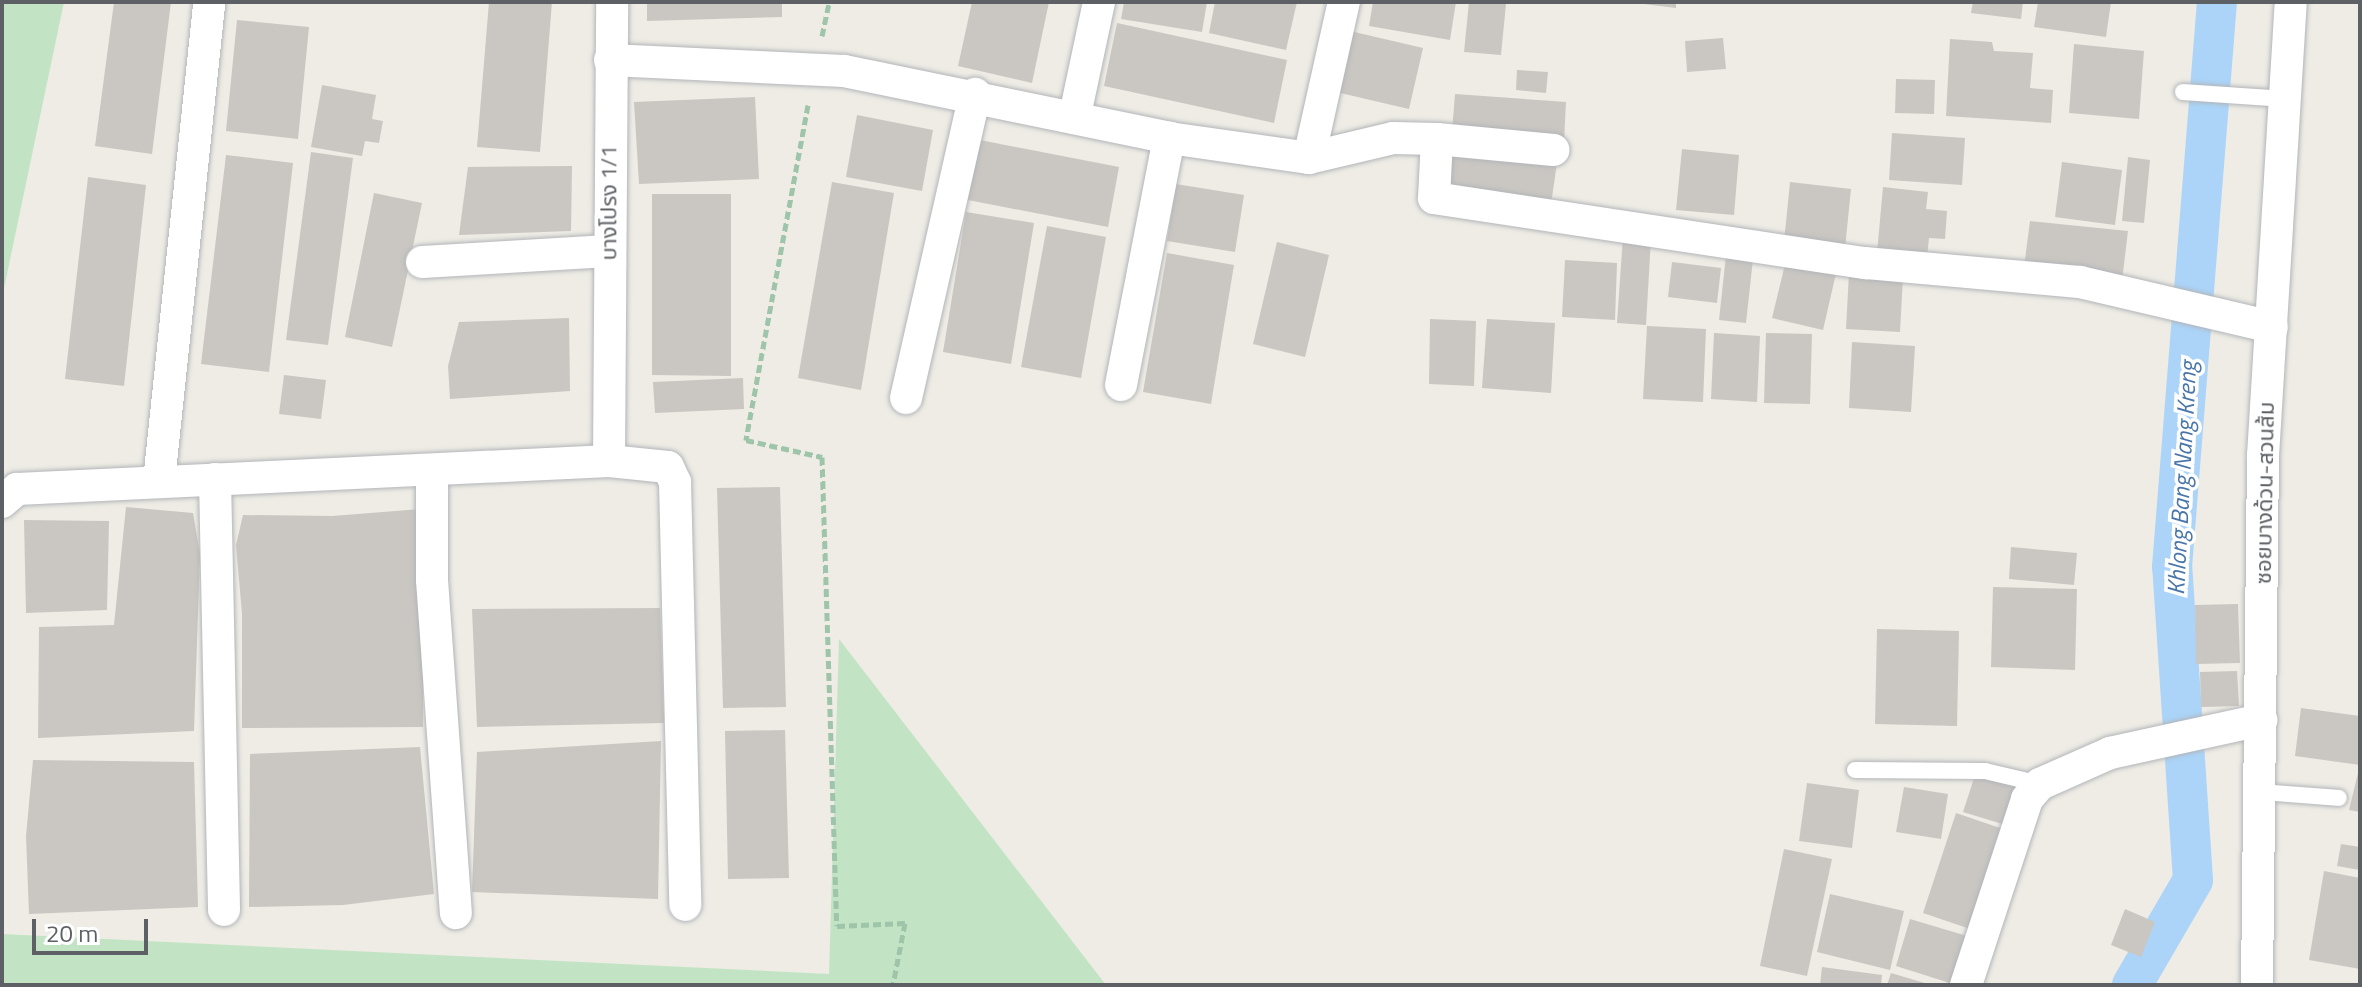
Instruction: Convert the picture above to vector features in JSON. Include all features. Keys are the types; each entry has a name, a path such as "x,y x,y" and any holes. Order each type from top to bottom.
{"street":[{"path":"159,481 209,2"},
{"name":"บางโปรง 1/1","path":"608,456 612,2"},
{"path":"1075,115 1099,2"},
{"path":"1309,158 1344,2"},
{"name":"ซอยบางด้วน-สวนส้ม","path":"2257,985 2261,792 2252,722 2263,456 2272,327 2270,97 2291,2"},
{"path":"610,60 815,67 975,94 1169,138 1309,158 1393,138 1553,150"},
{"path":"906,398 975,94"},
{"path":"1121,385 1169,138"},
{"path":"1437,139 1434,198 1866,263 2080,282 2272,327"},
{"path":"422,262 609,251"},
{"path":"2,502 17,489 432,472 608,456 668,467 675,482 685,905"},
{"path":"432,472 432,580 456,913"},
{"path":"215,479 224,910"},
{"path":"1966,985 2027,799 2040,784 2110,753 2252,722"}],"lane":[{"path":"2190,91 2270,97"},
{"path":"1855,770 1985,771 2040,784"},
{"path":"2261,792 2339,798"}],"path":[{"path":"815,67 746,440 822,457 837,926 905,923 893,985"}],"green space":[{"path":"2,2 64,2 2,298"},
{"path":"839,639 1106,985 2,985 2,934 829,974"}],"building":[{"path":"114,2 171,2 152,154 95,146"},
{"path":"489,2 552,2 540,152 477,147"},
{"path":"647,2 782,2 782,17 647,21"},
{"path":"972,2 1049,2 1032,83 958,66"},
{"path":"1124,2 1207,2 1202,32 1121,19"},
{"path":"1215,2 1297,2 1286,50 1209,33"},
{"path":"1373,2 1456,2 1450,40 1369,26"},
{"path":"1469,2 1506,4 1501,55 1464,52"},
{"path":"1628,2 1676,2 1676,8"},
{"path":"1973,2 2023,2 2021,19 1971,13"},
{"path":"2038,2 2111,2 2106,37 2034,27"},
{"path":"237,20 309,27 298,139 226,131"},
{"path":"1117,23 1287,60 1274,123 1104,86"},
{"path":"1350,31 1423,48 1409,109 1336,92"},
{"path":"1723,38 1726,69 1687,72 1685,41"},
{"path":"1950,39 1992,42 1994,51 2033,53 2030,88 2053,90 2051,123 1946,116"},
{"path":"2074,44 2144,51 2139,119 2069,113"},
{"path":"1517,70 1548,72 1546,93 1516,90"},
{"path":"1896,79 1935,80 1934,114 1895,113"},
{"path":"322,85 376,95 372,119 383,121 379,143 365,141 362,156 311,147"},
{"path":"1455,94 1566,102 1564,141 1452,132"},
{"path":"755,97 759,179 639,184 634,102"},
{"path":"857,115 933,130 922,191 846,177"},
{"path":"1892,133 1965,138 1962,185 1889,180"},
{"path":"980,140 1119,167 1108,227 968,200"},
{"path":"1452,147 1557,163 1551,204 1446,188"},
{"path":"1682,149 1739,155 1734,215 1676,210"},
{"path":"311,152 353,158 328,345 286,340"},
{"path":"226,155 293,163 269,372 201,364"},
{"path":"2128,157 2150,160 2144,223 2122,221"},
{"path":"2062,162 2122,170 2115,225 2055,217"},
{"path":"572,166 571,231 459,235 468,167"},
{"path":"88,177 146,185 124,386 65,379"},
{"path":"832,182 894,193 861,390 798,378"},
{"path":"1790,182 1851,189 1845,248 1784,242"},
{"path":"1176,184 1244,195 1235,252 1167,241"},
{"path":"1883,187 1928,192 1926,209 1947,211 1945,239 1929,238 1927,258 1877,253"},
{"path":"374,193 422,203 392,347 345,337"},
{"path":"652,194 731,194 731,376 652,375"},
{"path":"966,212 1034,223 1011,364 943,352"},
{"path":"2030,221 2128,231 2122,281 2024,267"},
{"path":"1047,226 1106,237 1081,378 1021,367"},
{"path":"1623,236 1651,238 1646,325 1617,323"},
{"path":"1277,242 1329,255 1305,357 1253,344"},
{"path":"1727,246 1754,250 1746,323 1719,320"},
{"path":"1167,253 1234,265 1211,404 1143,392"},
{"path":"1787,256 1837,269 1823,330 1772,318"},
{"path":"1565,260 1617,263 1615,320 1562,317"},
{"path":"1672,262 1721,268 1717,303 1668,297"},
{"path":"1849,273 1903,277 1900,332 1846,329"},
{"path":"569,318 570,391 450,399 448,366 459,322"},
{"path":"1430,319 1476,321 1474,386 1429,384"},
{"path":"1487,319 1555,323 1551,393 1482,388"},
{"path":"1647,326 1706,329 1703,402 1643,399"},
{"path":"1714,333 1760,336 1757,402 1711,399"},
{"path":"1766,333 1812,334 1810,404 1764,403"},
{"path":"1852,342 1915,346 1911,412 1849,408"},
{"path":"284,375 326,380 321,419 279,414"},
{"path":"743,378 744,409 655,413 653,382"},
{"path":"780,487 786,707 723,708 717,488"},
{"path":"126,507 193,513 200,554 194,731 38,738 39,627 114,625"},
{"path":"421,509 438,652 423,687 423,727 242,728 242,614 236,545 243,515 332,516"},
{"path":"24,520 109,521 107,610 26,613"},
{"path":"2011,547 2077,553 2074,585 2009,579"},
{"path":"1993,587 2077,589 2075,670 1991,667"},
{"path":"2238,604 2240,663 2196,664 2195,605"},
{"path":"660,608 664,723 477,727 472,609"},
{"path":"1877,629 1959,631 1957,726 1875,724"},
{"path":"2237,671 2239,706 2201,707 2200,672"},
{"path":"2301,708 2360,716 2360,765 2295,756"},
{"path":"785,730 789,878 728,879 725,731"},
{"path":"661,741 658,899 472,892 477,752"},
{"path":"420,747 434,894 343,905 249,907 250,754"},
{"path":"33,760 194,762 198,907 29,914 26,836"},
{"path":"2360,769 2360,812 2349,810"},
{"path":"1976,772 2023,787 2012,827 1963,812"},
{"path":"1807,783 1859,790 1852,848 1799,841"},
{"path":"1904,787 1948,794 1941,839 1896,832"},
{"path":"1956,813 2006,830 1973,930 1923,913"},
{"path":"2341,844 2360,847 2360,870 2337,866"},
{"path":"1784,849 1832,859 1807,976 1760,966"},
{"path":"2324,871 2360,878 2360,969 2309,960"},
{"path":"1830,894 1904,911 1890,970 1817,952"},
{"path":"2125,909 2155,922 2141,957 2111,945"},
{"path":"1910,919 1967,936 1953,984 1896,966"},
{"path":"1822,967 1882,975 1881,985 1820,985"},
{"path":"1891,973 1928,984 1928,985 1887,985"}],"waterway":[{"name":"Khlong Bang Nang Kreng","path":"2132,985 2193,880 2172,567 2217,2"}]}
